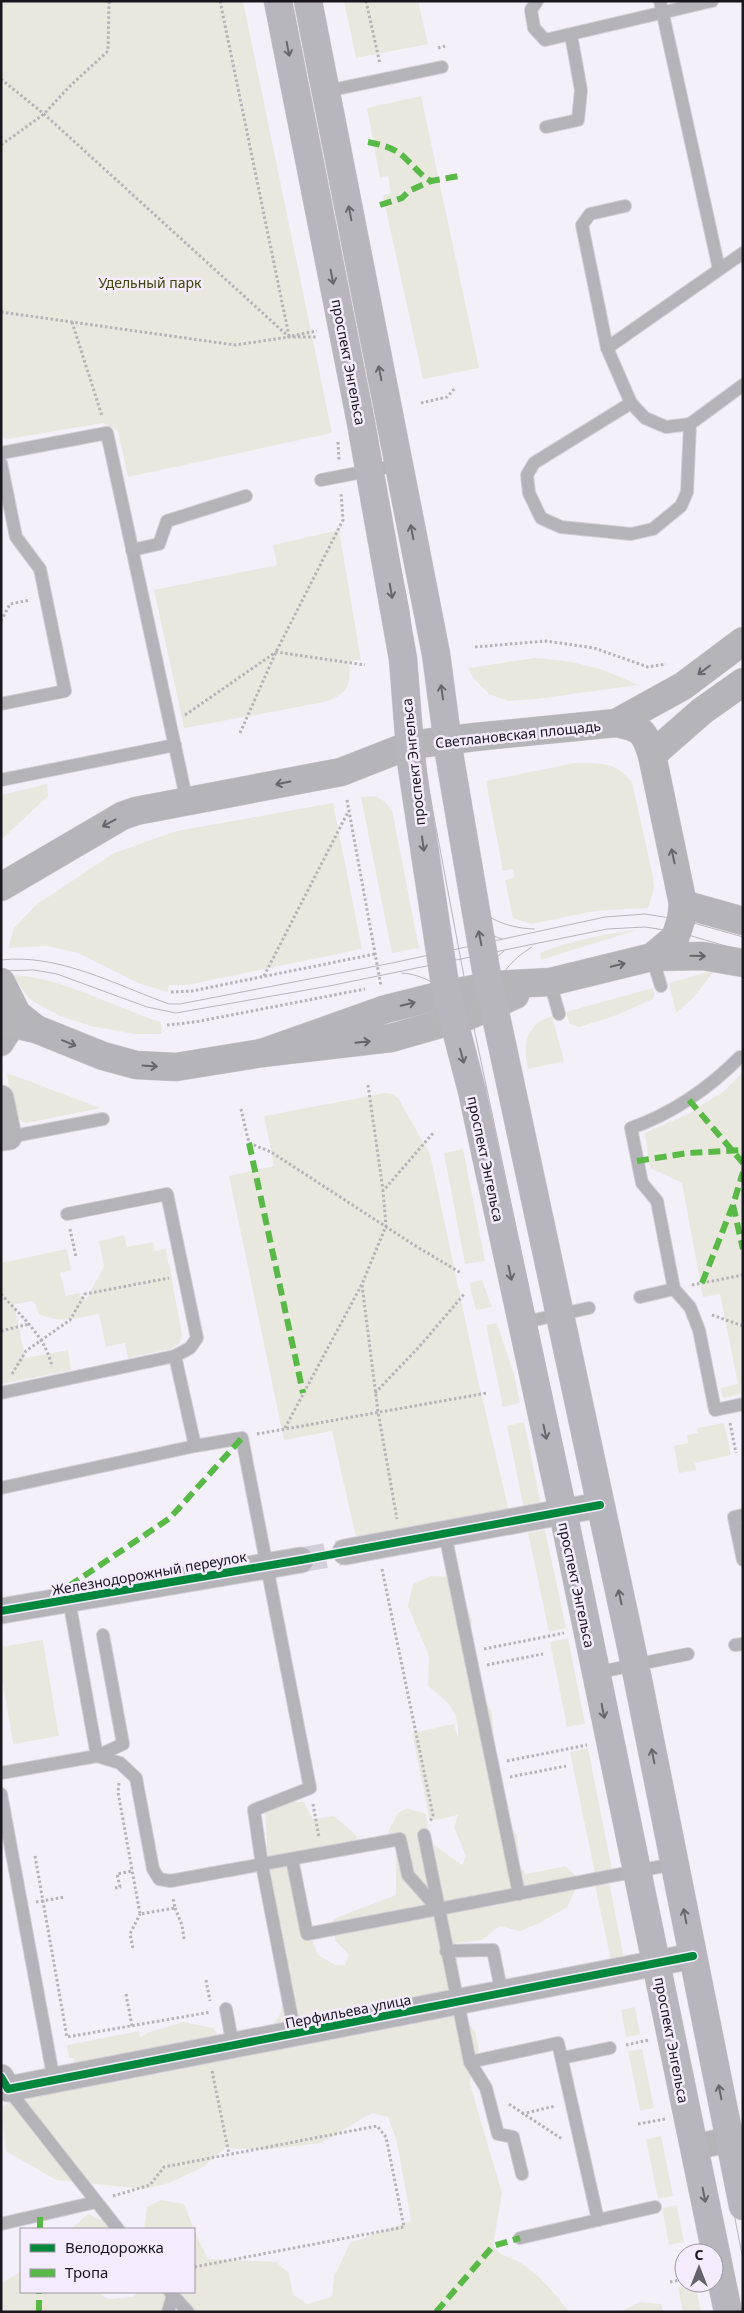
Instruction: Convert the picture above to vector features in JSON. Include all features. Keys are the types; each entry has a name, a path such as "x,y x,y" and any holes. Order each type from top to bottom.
{"main road":[{"name":"проспект Энгельса","path":"278,1 369,470 403,659 410,754 446,994 472,1091 563,1512 728,2312"},
{"name":"проспект Энгельса","path":"308,1 436,654 473,904 558,1315 635,1665 693,1956 736,2139 743,2206"},
{"path":"616,723 683,686 743,641"},
{"path":"652,754 702,711 743,682"},
{"name":"Светлановская площадь","path":"188,802 341,772 410,754 449,749 478,754 586,728 616,723 636,727 647,739 652,754 684,904 675,938 652,957 491,995 446,994 386,1009 262,1053"},
{"path":"2,888 122,816 188,802"},
{"path":"684,904 743,921"},
{"path":"652,957 703,956 743,963"},
{"name":"Светлановская площадь","path":"1,982 17,1014 13,1029 136,1065 176,1067 262,1053 391,1038 452,1021 491,995"}],"street":[{"path":"1,1098 5,1137"},
{"path":"344,1552 600,1505"},
{"name":"Железнодорожный переулок","path":"1,1611 302,1560"},
{"name":"Перфильева улица","path":"4,2087 54,2081 693,1956"},
{"path":"694,2148 736,2139"}],"lane":[{"path":"537,1 531,10 534,28 545,40 662,7 712,1"},
{"path":"662,7 720,270"},
{"path":"546,127 578,120 582,90 571,34"},
{"path":"327,92 442,67"},
{"path":"625,206 590,214 582,224 607,348 631,403 645,418 666,427 690,424 743,386"},
{"path":"607,348 743,253"},
{"path":"631,403 534,463 527,475 529,493 541,518 561,527 631,534 653,529 681,506 687,492 690,424"},
{"path":"1,453 107,433 188,802"},
{"path":"1,462 4,495 16,537 40,569 65,692 1,704"},
{"path":"322,480 399,464"},
{"path":"132,550 159,544 168,521 246,496"},
{"path":"1,780 175,745"},
{"path":"652,957 661,986"},
{"path":"544,983 559,1014"},
{"path":"743,1057 740,1056 715,1080 678,1107 657,1119 631,1128 642,1183 657,1201 674,1289 690,1308 700,1330 716,1410 743,1404"},
{"path":"5,1137 103,1119"},
{"path":"1,1394 175,1356 190,1348 196,1338 167,1194 67,1214"},
{"path":"640,1297 674,1289"},
{"path":"521,1323 588,1308"},
{"path":"175,1356 196,1446"},
{"path":"1,1488 196,1446 242,1438 310,1788 254,1810 262,1865 295,2034"},
{"path":"743,1515 734,1517 743,1560"},
{"path":"444,1534 519,1894"},
{"path":"69,1600 97,1756"},
{"path":"1,1773 97,1756 123,1744 103,1635"},
{"path":"595,1673 688,1654"},
{"path":"97,1756 120,1763 136,1778 153,1869 159,1879 170,1881 400,1839 408,1875 438,1908"},
{"path":"1,1794 54,2081"},
{"path":"424,1835 456,2002 470,2062 486,2088 498,2134 513,2137 522,2174"},
{"path":"292,1859 308,1934 674,1864"},
{"path":"446,1951 493,1950 502,1994"},
{"path":"226,2009 233,2046"},
{"path":"470,2062 558,2043 598,2220"},
{"path":"562,2058 610,2048"},
{"path":"4,2087 117,2228"},
{"path":"1,2224 96,2202"},
{"path":"520,2238 655,2207"},
{"path":"168,2312 172,2294"},
{"path":"172,2294 188,2312"}],"path":[{"path":"1,144 44,114 69,87 108,51 109,1"},
{"path":"220,1 289,336"},
{"path":"366,1 383,79"},
{"path":"438,48 446,46"},
{"path":"1,79 44,114 289,336 318,337"},
{"path":"1,312 235,345 317,331"},
{"path":"72,322 107,433"},
{"path":"421,402 447,397 456,387"},
{"path":"240,733 276,652 343,520"},
{"path":"1,621 10,604"},
{"path":"475,647 546,641 594,648 648,667 666,664"},
{"path":"171,725 276,652 365,665"},
{"path":"346,800 382,994"},
{"path":"264,976 348,811"},
{"path":"172,992 192,991 375,954"},
{"path":"167,1025 195,1022 381,986"},
{"path":"285,1428 362,1284 386,1226 368,1085"},
{"path":"241,1110 249,1143 271,1152 461,1273"},
{"path":"383,1191 434,1132"},
{"path":"67,1214 76,1257"},
{"path":"674,1289 743,1275"},
{"path":"11,1375 26,1351 70,1320 84,1294 183,1276"},
{"path":"362,1284 378,1412 389,1544 433,1815 424,1835"},
{"path":"375,1393 420,1347 465,1293"},
{"path":"1,1294 42,1340 50,1354 56,1382"},
{"path":"690,1308 743,1326"},
{"path":"1,1331 29,1324"},
{"path":"242,1438 285,1428 487,1393"},
{"path":"726,1408 736,1453"},
{"path":"469,1652 571,1632"},
{"path":"472,1668 543,1654"},
{"path":"492,1764 594,1743"},
{"path":"495,1780 566,1766"},
{"path":"310,1788 322,1854"},
{"path":"35,1856 67,2037 226,2009"},
{"path":"115,1888 120,1887 117,1874 132,1871"},
{"path":"56,1898 65,1897"},
{"path":"175,1908 182,1925 184,1939"},
{"path":"133,1948 130,1934 140,1914"},
{"path":"206,1980 208,1989"},
{"path":"126,1994 132,2026"},
{"path":"610,2048 651,2040"},
{"path":"208,2051 229,2154"},
{"path":"486,2088 521,2114 583,2152"},
{"path":"521,2114 572,2102"},
{"path":"638,2124 667,2118"},
{"path":"96,2202 150,2185 164,2167 377,2126 386,2137 404,2227 195,2267"},
{"path":"670,2282 674,2281"}],"green space":[{"name":"Удельный парк","path":"1,1 243,1 332,433 128,477 118,431 103,423 8,439 1,436"},
{"path":"344,1 418,1 428,44 356,58"},
{"path":"421,96 479,368 423,379 383,196 391,193 388,176 380,178 367,108"},
{"path":"339,530 361,660 349,662 349,683 343,692 325,702 184,728 154,590 277,565 273,545"},
{"path":"535,658 588,666 638,685 508,701 489,694 475,680 468,668"},
{"path":"575,763 600,764 613,767 632,782 653,877 654,889 648,908 595,911 531,924 513,918 505,880 515,877 513,869 503,871 486,781"},
{"path":"47,784 48,796 1,840 1,795"},
{"path":"375,796 384,801 392,810 419,948 392,953 361,797"},
{"path":"333,803 362,949 187,985 169,985 168,992 138,983 78,953 48,946 8,948 14,928 36,905 114,853 177,831"},
{"path":"640,929 541,960 540,953 564,944"},
{"path":"715,970 692,999 676,1013 669,983"},
{"path":"13,975 31,977 68,987 161,1022 162,1034 135,1034 90,1026 60,1016 29,999"},
{"path":"653,988 655,994 653,999 612,1017 579,1027 570,1024 566,1012"},
{"path":"552,1016 564,1061 528,1069 526,1044 528,1036 536,1025"},
{"path":"743,1072 743,1394 723,1398 721,1388 738,1384 720,1294 703,1297 682,1183 650,1168 645,1133 686,1115 723,1092"},
{"path":"7,1073 101,1108 27,1123 17,1116 11,1102"},
{"path":"386,1093 398,1098 430,1154 478,1380 509,1511 357,1542 332,1431 284,1440 229,1176 274,1166 264,1116"},
{"path":"463,1149 485,1261 465,1264 444,1153"},
{"path":"124,1235 127,1247 153,1242 155,1251 166,1249 182,1334 179,1344 171,1349 128,1358 125,1343 106,1347 99,1314 69,1319 54,1319 39,1314 34,1301 14,1304 25,1358 68,1350 71,1370 1,1384 1,1263 67,1249 71,1270 60,1273 66,1296 78,1293 86,1300 104,1266 99,1241"},
{"path":"482,1280 492,1307 476,1310 469,1283"},
{"path":"497,1323 514,1374 520,1403 503,1407 486,1325"},
{"path":"524,1422 541,1505 524,1509 507,1426"},
{"path":"724,1423 731,1455 695,1463 696,1470 679,1473 674,1446 688,1443 687,1435 698,1433 697,1428"},
{"path":"545,1530 566,1628 549,1632 528,1533"},
{"path":"431,1576 456,1577 472,1620 465,1670 492,1712 499,1808 517,1836 520,1866 526,1874 566,1866 580,1880 567,1907 540,1923 520,1931 499,1926 482,1940 456,1943 460,1985 449,2002 475,2031 479,2050 471,2071 470,2084 502,2193 493,2246 535,2274 569,2312 1,2312 1,2284 20,2272 20,2293 98,2293 109,2299 133,2297 138,2293 195,2293 195,2232 208,2259 276,2262 289,2273 293,2295 307,2304 332,2297 334,2277 350,2243 411,2221 397,2142 388,2117 372,2113 321,2143 265,2150 225,2148 203,2167 169,2183 145,2189 56,2180 6,2151 1,2108 21,2095 61,2090 75,2058 69,2058 67,2045 139,2031 140,2038 147,2033 183,2022 213,2028 232,2051 259,2045 281,2013 286,1967 268,1862 265,1810 284,1801 304,1802 313,1819 334,1816 356,1835 356,1845 315,1855 297,1867 299,1907 318,1955 335,1965 345,1965 349,1955 335,1940 333,1919 396,1895 396,1852 388,1832 398,1813 407,1808 426,1814 430,1842 462,1865 466,1856 454,1827 458,1815 430,1821 412,1733 454,1724 458,1738 455,1714 447,1702 428,1686 429,1656 408,1606 413,1584"},
{"path":"568,1638 585,1724 567,1727 550,1642"},
{"path":"43,1640 59,1736 13,1744 1,1672 1,1647"},
{"path":"588,1748 612,1870 595,1874 570,1752"},
{"path":"609,1882 624,1958 611,1961 595,1885"},
{"path":"635,2007 640,2034 626,2037 621,2010"},
{"path":"642,2049 654,2108 640,2111 628,2051"},
{"path":"661,2136 673,2196 658,2199 646,2139"},
{"path":"161,2200 184,2204 194,2228 144,2228 147,2207"},
{"path":"677,2205 684,2242 669,2245 662,2208"},
{"path":"88,2214 108,2223 108,2228 72,2228"},
{"path":"679,2293 697,2293 701,2312 683,2312"},
{"path":"639,2302 661,2304 663,2312 621,2312"}],"tunnel":[{"path":"301,1560 345,1552"}],"tram line":[{"path":"287,1 409,610 428,785 471,1014 576,1510 741,2312"},
{"path":"300,1 422,608 441,783 449,831 500,1085 665,1866 743,2259"},
{"path":"464,890 484,914 502,923 534,929"},
{"path":"1,960 44,961 65,966 108,980 169,1004 180,1004 392,963 605,917 645,914 683,920 743,937"},
{"path":"465,918 485,933 502,939"},
{"path":"1,971 34,970 57,974 147,1007 176,1013 329,986 607,929 645,927 678,932 743,951"},
{"path":"489,1016 494,994 502,976 514,961 532,947"},
{"path":"478,983 490,963 504,951"},
{"path":"432,964 447,971 467,987"},
{"path":"402,973 422,978 441,988 457,1002 469,1019"}],"marked path":[{"path":"368,142 394,150 431,181"},
{"path":"380,205 402,198 409,191 431,181 459,176"},
{"path":"689,1100 743,1163"},
{"path":"249,1143 303,1393"},
{"path":"637,1161 688,1153 743,1150"},
{"path":"702,1283 733,1205 743,1172"},
{"path":"733,1205 743,1249"},
{"path":"69,1586 170,1518 242,1438"},
{"path":"40,2215 40,2228"},
{"path":"436,2312 493,2246 520,2238"},
{"path":"39,2293 39,2312"}],"cycle path":[{"path":"1,1611 301,1560 600,1505"},
{"path":"1,2077 8,2089 693,1956"}]}
